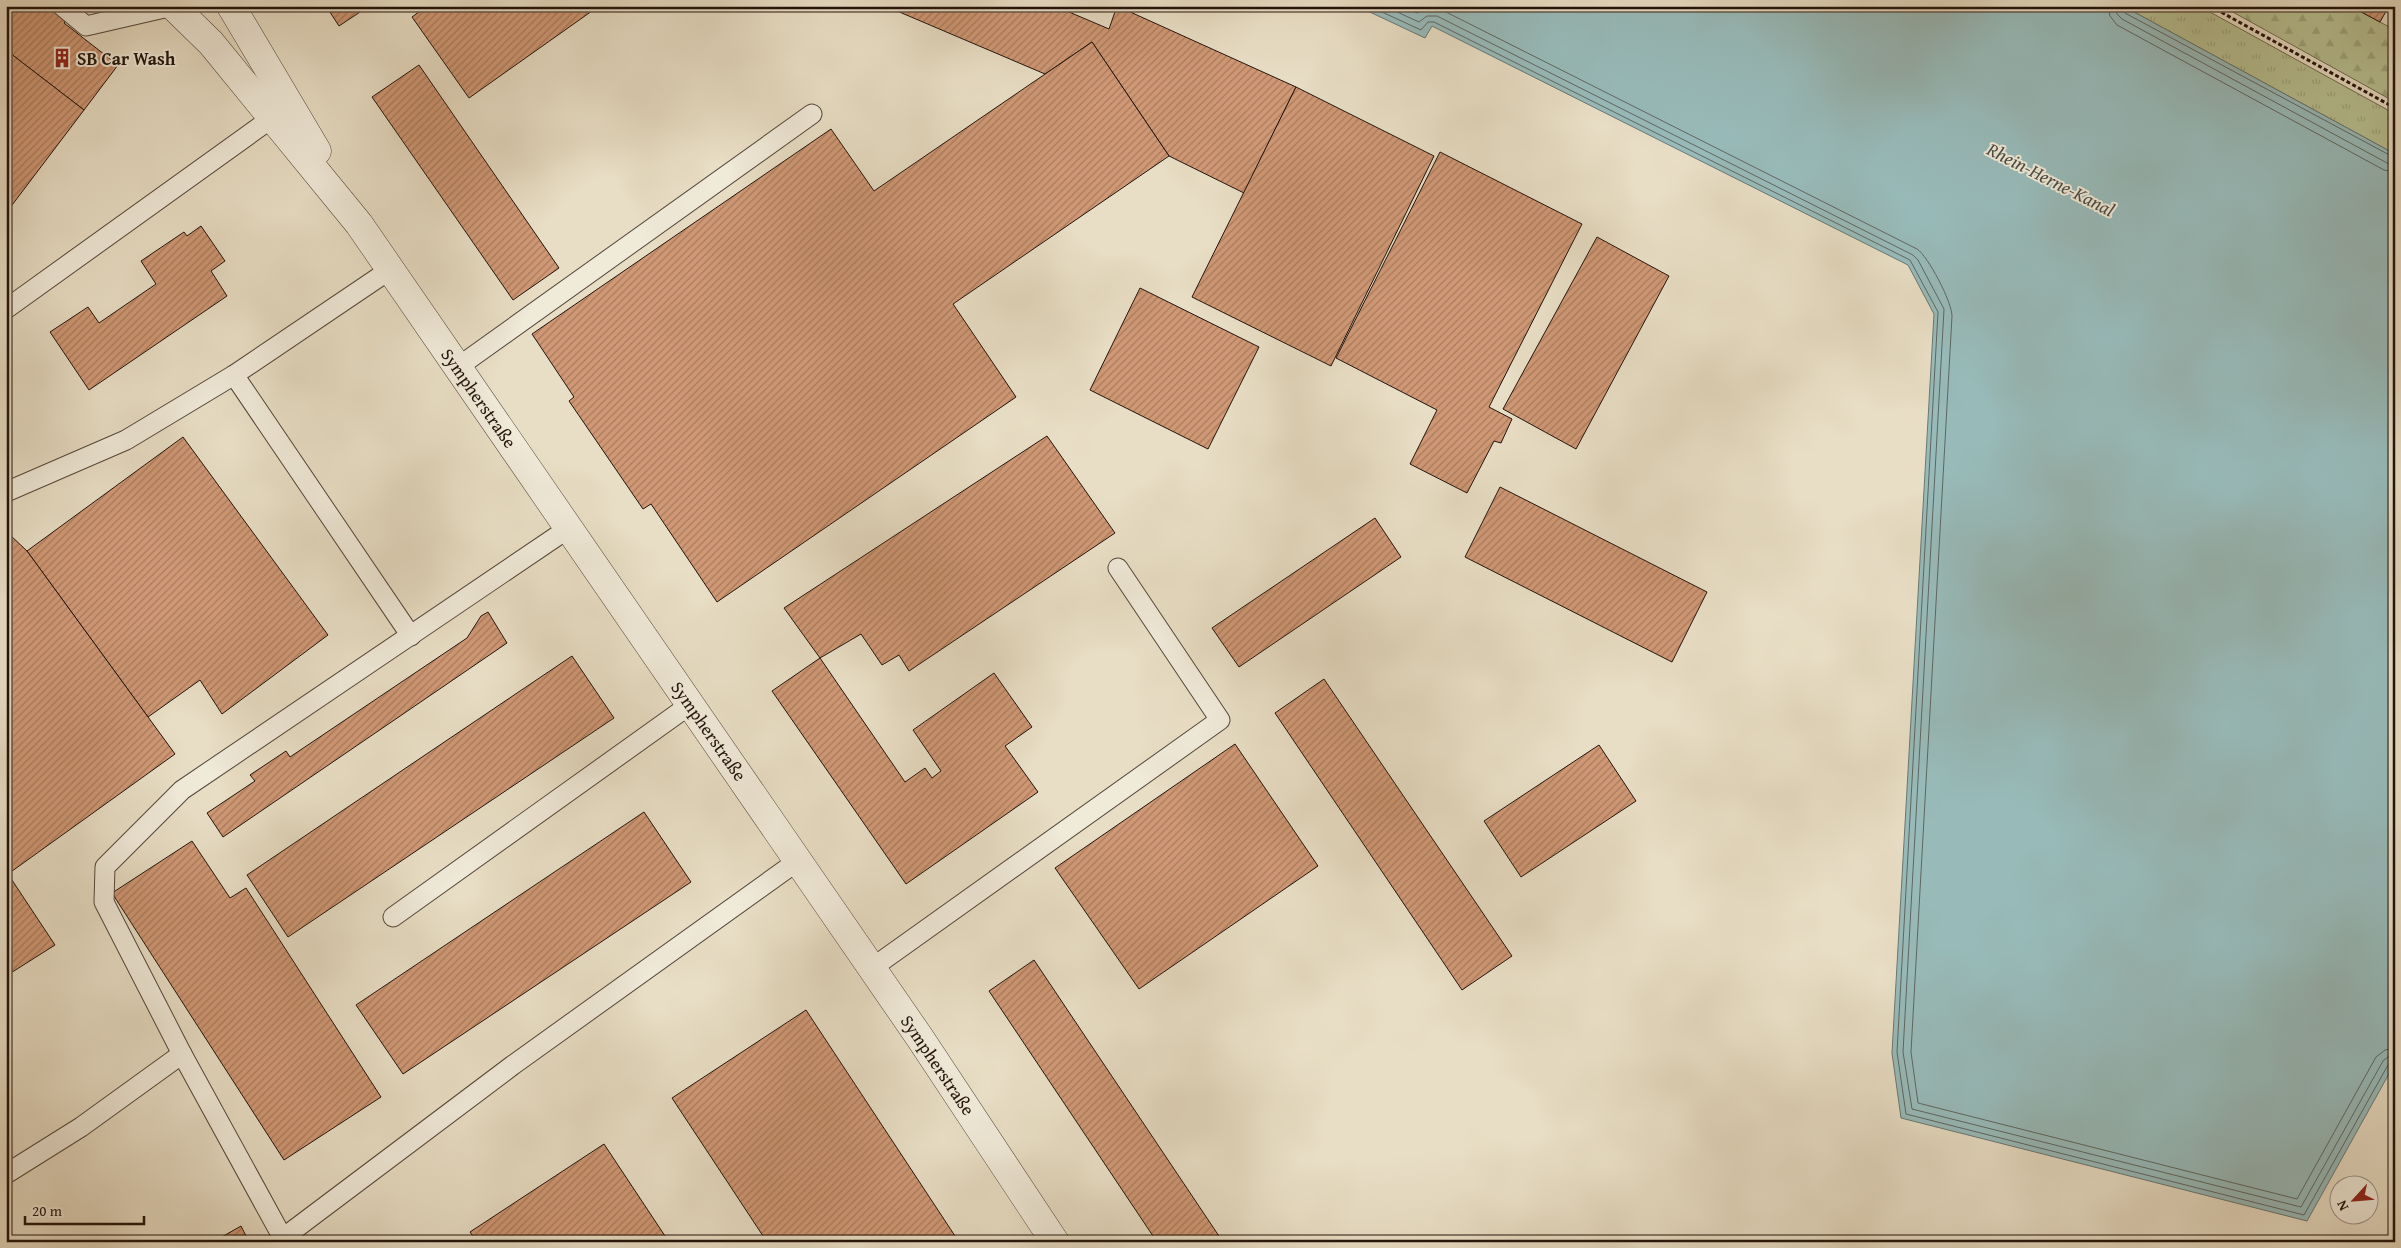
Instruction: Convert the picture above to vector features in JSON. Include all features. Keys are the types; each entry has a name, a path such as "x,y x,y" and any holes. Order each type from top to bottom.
{"street":[{"name":"Sympherstraße","path":"173,6 211,43 359,224 391,268 872,968 1055,1242"},
{"name":"Sympherstraße","path":"232,6 359,224"}],"lane":[{"path":"62,6 86,26 173,6"},
{"path":"458,367 812,114"},
{"path":"6,309 272,118"},
{"path":"6,492 126,440 234,375 391,268"},
{"path":"234,375 412,636"},
{"path":"569,528 182,790 105,867 104,902 182,1054 284,1240 521,1059 798,860"},
{"path":"872,968 1220,720 1118,568"},
{"path":"393,917 691,704"},
{"path":"6,1174 81,1127 182,1054"}],"path":[{"path":"2210,6 2395,108"}],"green space":[{"path":"2123,6 2199,6 2395,114 2395,154"},
{"path":"2222,6 2350,6 2395,30 2395,102"}],"water":[{"name":"Rhein-Herne-Kanal","path":"1357,6 2123,6 2395,154 2395,1063 2332,1176 2328,1176 2328,1183 2307,1221 1901,1118 1892,1053 1934,314 1908,265 1432,26 1425,38"}],"building":[{"name":"SB Car Wash","path":"6,6 77,6 64,23 118,65 84,110 6,50"},
{"path":"326,6 369,6 339,26"},
{"path":"427,6 599,6 469,98 412,17"},
{"path":"891,6 1055,6 1109,29 1117,6 1296,87 1244,193 1169,156 1092,42 1045,74 890,8"},
{"path":"2350,6 2389,6 2380,22"},
{"path":"1092,42 1169,156 953,304 1016,397 717,602 651,504 643,509 569,401 574,397 532,334 831,129 874,191"},
{"path":"6,50 84,110 6,213"},
{"path":"419,65 559,268 513,300 372,97"},
{"path":"1296,87 1434,156 1331,366 1192,297"},
{"path":"1440,152 1582,224 1489,407 1512,419 1501,443 1494,441 1467,493 1410,464 1437,410 1336,358"},
{"path":"201,226 225,261 211,271 227,296 89,390 50,332 88,307 99,323 156,284 141,261 184,232 187,236"},
{"path":"1597,237 1669,276 1576,449 1503,409"},
{"path":"1140,288 1259,347 1208,449 1090,390"},
{"path":"1047,436 1115,533 909,671 899,655 882,665 861,634 820,658 784,608"},
{"path":"183,437 328,635 222,714 200,680 148,717 27,551"},
{"path":"1500,487 1707,592 1672,662 1465,557"},
{"path":"1375,518 1401,557 1239,667 1212,628"},
{"path":"9,534 27,551 175,754 8,874 55,945 6,976 6,536"},
{"path":"488,612 507,643 223,837 207,813 255,781 250,775 286,751 290,757 467,638 481,616"},
{"path":"572,656 614,718 288,937 247,875"},
{"path":"820,658 905,782 925,768 932,778 941,771 913,730 994,673 1032,727 1005,746 1038,792 906,884 772,691"},
{"path":"1324,679 1512,956 1462,990 1275,713"},
{"path":"1235,744 1318,866 1139,989 1055,868"},
{"path":"1599,745 1636,801 1521,877 1484,821"},
{"path":"644,812 691,882 403,1074 356,1005"},
{"path":"192,841 230,898 246,888 381,1097 284,1160 112,893"},
{"path":"1034,960 1223,1242 1157,1242 989,991"},
{"path":"806,1010 959,1242 767,1242 672,1098"},
{"path":"604,1144 669,1242 477,1242 470,1232"},
{"path":"241,1226 249,1242 213,1242"}],"place":[{"name":"SB Car Wash","path":"62,58"}]}
